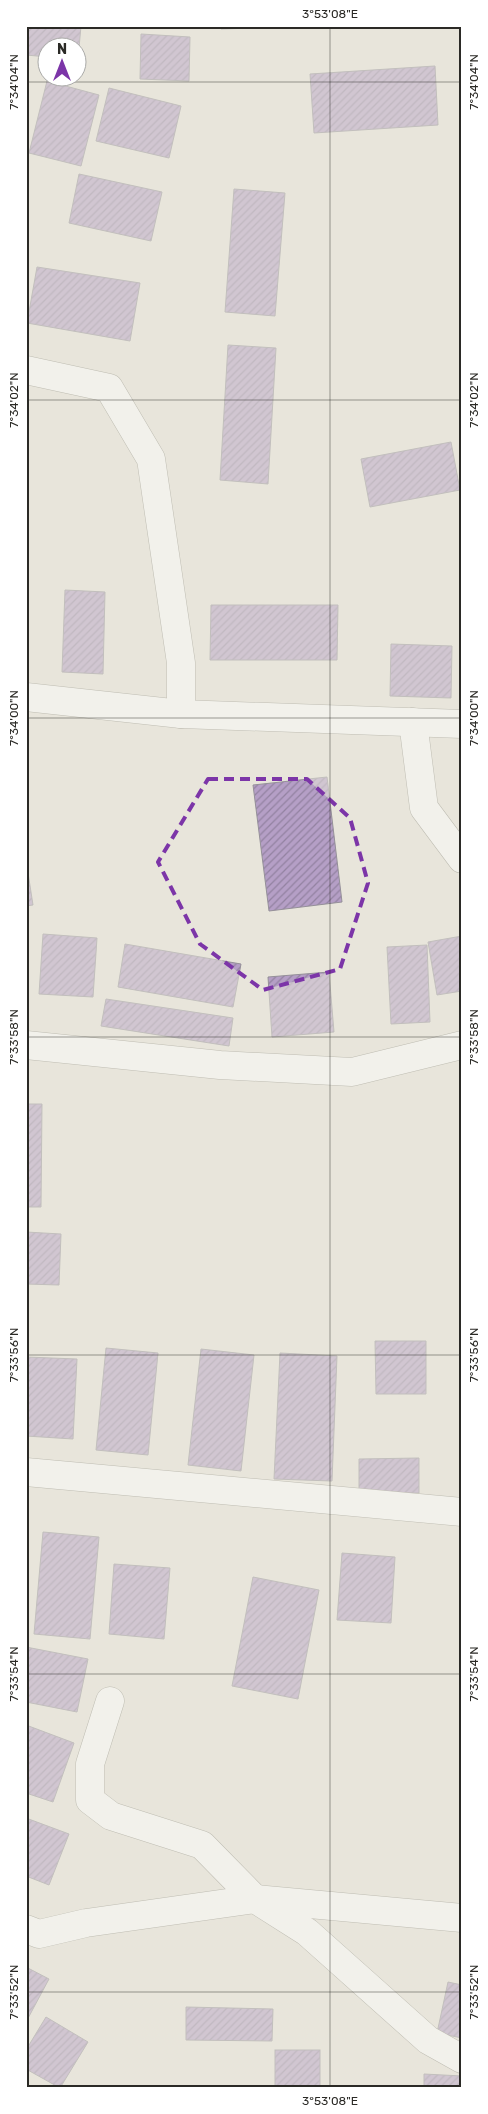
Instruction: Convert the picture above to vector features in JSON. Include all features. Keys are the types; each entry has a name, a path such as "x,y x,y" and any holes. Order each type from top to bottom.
{"street":[{"path":"26,370 109,388 151,459 181,663 181,714"},
{"path":"26,697 181,714 462,724"},
{"path":"413,722 424,808 462,859"},
{"path":"26,1045 220,1064 352,1072 462,1045"},
{"path":"26,1472 462,1512"},
{"path":"110,1701 90,1764 90,1800 111,1816 202,1845 255,1898 306,1932 428,2040 462,2059"},
{"path":"26,1929 39,1934 86,1923 255,1898 462,1918"}],"highlighted area":[{"path":"208,779 307,779 350,818 368,883 340,969 263,990 200,944 158,862"}],"building":[{"path":"26,26 81,26 80,38 38,38 38,56 26,55"},
{"path":"221,26 285,26 285,27 221,29"},
{"path":"141,34 190,37 189,81 140,79"},
{"path":"435,66 438,125 314,133 310,74"},
{"path":"45,88 73,88 99,95 81,166 29,153"},
{"path":"109,88 181,106 169,158 96,141"},
{"path":"79,174 162,192 151,241 69,223"},
{"path":"234,189 285,193 275,316 225,312"},
{"path":"37,267 140,283 130,341 27,323"},
{"path":"228,345 276,348 268,484 220,480"},
{"path":"451,442 460,490 370,507 361,459"},
{"path":"65,590 105,592 103,674 62,672"},
{"path":"211,605 338,605 337,660 210,660"},
{"path":"391,644 452,646 451,698 390,696"},
{"path":"327,777 342,902 269,911 253,785"},
{"path":"26,860 33,905 26,906"},
{"path":"43,934 97,938 93,997 39,994"},
{"path":"462,936 462,991 437,995 428,942"},
{"path":"125,944 241,964 233,1007 118,987"},
{"path":"427,945 430,1022 391,1024 387,947"},
{"path":"329,972 334,1032 272,1037 268,977"},
{"path":"106,999 233,1018 229,1046 101,1026"},
{"path":"26,1104 42,1104 41,1207 26,1207"},
{"path":"26,1232 61,1234 59,1285 26,1284"},
{"path":"375,1341 426,1341 426,1394 376,1394"},
{"path":"106,1348 158,1353 148,1455 96,1450"},
{"path":"201,1349 254,1355 241,1471 188,1465"},
{"path":"280,1353 337,1356 332,1481 274,1479"},
{"path":"26,1357 77,1359 73,1439 26,1436"},
{"path":"419,1458 419,1493 359,1494 359,1459"},
{"path":"43,1532 99,1537 90,1639 34,1634"},
{"path":"342,1553 395,1557 391,1623 337,1620"},
{"path":"114,1564 170,1568 164,1639 109,1634"},
{"path":"253,1577 319,1590 298,1699 232,1686"},
{"path":"26,1647 88,1659 77,1712 26,1702"},
{"path":"26,1725 74,1743 53,1802 26,1793"},
{"path":"26,1818 69,1834 49,1885 26,1876"},
{"path":"26,1967 49,1979 26,2022"},
{"path":"448,1982 462,1985 462,2038 437,2033"},
{"path":"186,2007 273,2009 272,2041 186,2040"},
{"path":"46,2017 88,2042 60,2088 26,2069 26,2050"},
{"path":"275,2050 320,2050 320,2088 275,2088"},
{"path":"424,2074 462,2076 461,2088 424,2088"}]}
